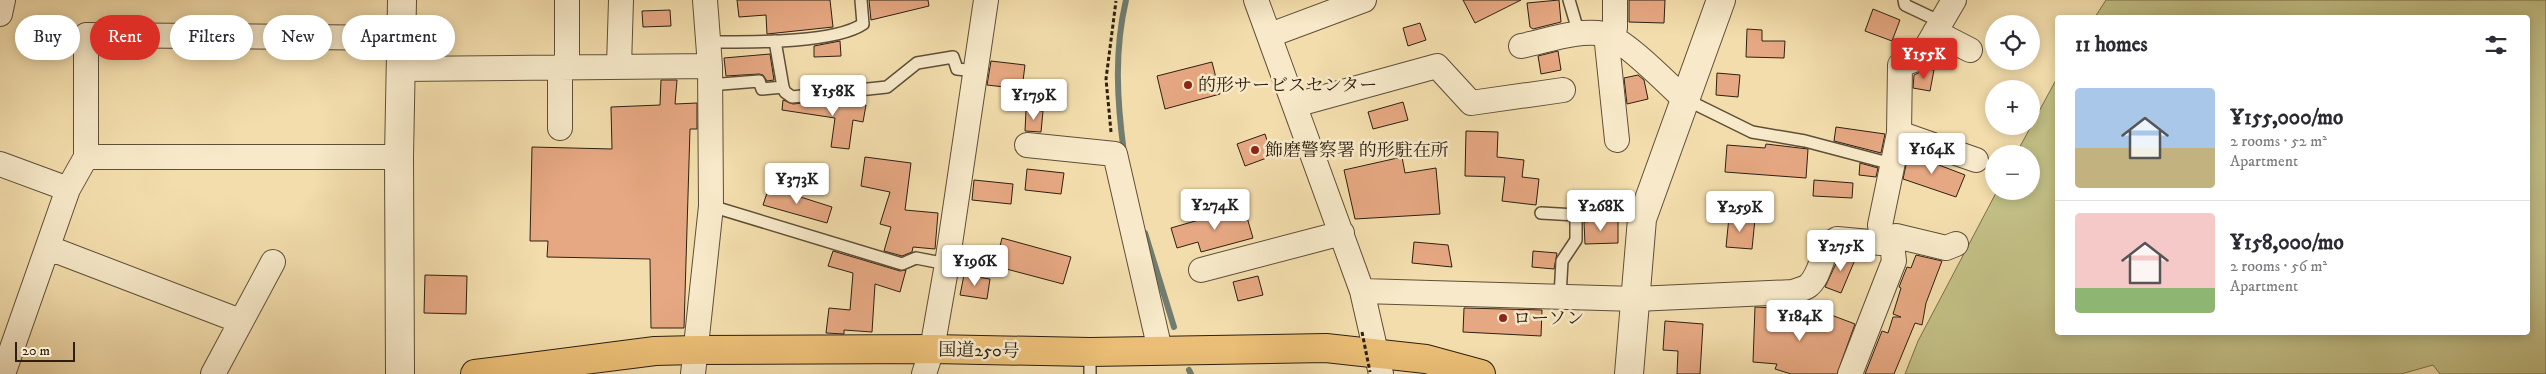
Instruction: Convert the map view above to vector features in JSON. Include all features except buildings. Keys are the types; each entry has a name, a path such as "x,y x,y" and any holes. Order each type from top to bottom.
{"highway":[{"name":"国道250号","path":"476,374 588,366 655,351 695,362 1090,363 1160,350 1326,348 1372,358 1426,358 1481,374"}],"street":[{"path":"0,14 2,0"},
{"path":"402,0 402,15"},
{"path":"560,128 567,0"},
{"path":"619,66 621,0"},
{"path":"695,362 711,206 709,76 705,0"},
{"path":"928,362 946,264 986,0"},
{"path":"1256,0 1362,291 1372,358"},
{"path":"1270,35 1364,0"},
{"path":"1521,46 1579,34 1606,34 1615,28 1615,0"},
{"path":"1629,374 1642,219 1721,0"},
{"path":"1850,374 1894,261 1880,225 1899,133 1900,65 1920,58 1954,0"},
{"path":"1938,27 1970,50"},
{"path":"1606,34 1646,62 1684,99"},
{"path":"1606,34 1617,140"},
{"path":"3,374 49,248 68,189 86,157 86,35 342,37"},
{"path":"400,60 400,374"},
{"path":"400,69 619,66 709,76"},
{"path":"1295,105 1437,66 1471,103 1563,90"},
{"path":"1899,133 1976,160"},
{"path":"1027,145 1115,154 1160,350"},
{"path":"86,157 399,157"},
{"path":"0,164 68,189"},
{"path":"1201,270 1342,233"},
{"path":"1362,291 1636,299 1793,292 1807,286 1813,279 1830,243 1837,239 1888,243 1896,236 1946,248 1956,244"},
{"path":"49,248 240,321"},
{"path":"213,374 273,262"}],"lane":[{"path":"708,42 775,41 852,31 863,24 861,0"},
{"path":"1569,0 1579,34"},
{"path":"1904,0 1905,5 1938,27"},
{"path":"775,41 783,87 785,92 792,97 887,87 917,63 953,57 956,69 976,71"},
{"path":"709,76 759,81 762,89 783,87"},
{"path":"1684,99 1752,132 1805,141 1892,164"},
{"path":"711,206 902,264 916,258 946,264"},
{"path":"1541,214 1576,215 1646,210"},
{"path":"1560,296 1562,261 1576,240 1576,215"}],"path":[{"path":"1115,154 1110,126 1106,79 1116,1"}],"shaded area":[{"path":"2106,0 2546,0 2546,374 2440,374 2433,365 2401,374 1905,374 1918,341 1992,200 2040,200 2040,145 2021,145 2026,135 2040,135 2040,110 2055,82 2055,335 2530,335 2530,15 2096,15"}],"waterway":[{"path":"1124,153 1118,95 1118,57 1126,0"},
{"path":"1145,233 1174,327"},
{"path":"1189,370 1191,374"}],"place":[{"name":"的形サービスセンター","path":"1188,85"},
{"name":"飾磨警察署 的形駐在所","path":"1255,150"},
{"name":"ローソン","path":"1503,318"}]}
